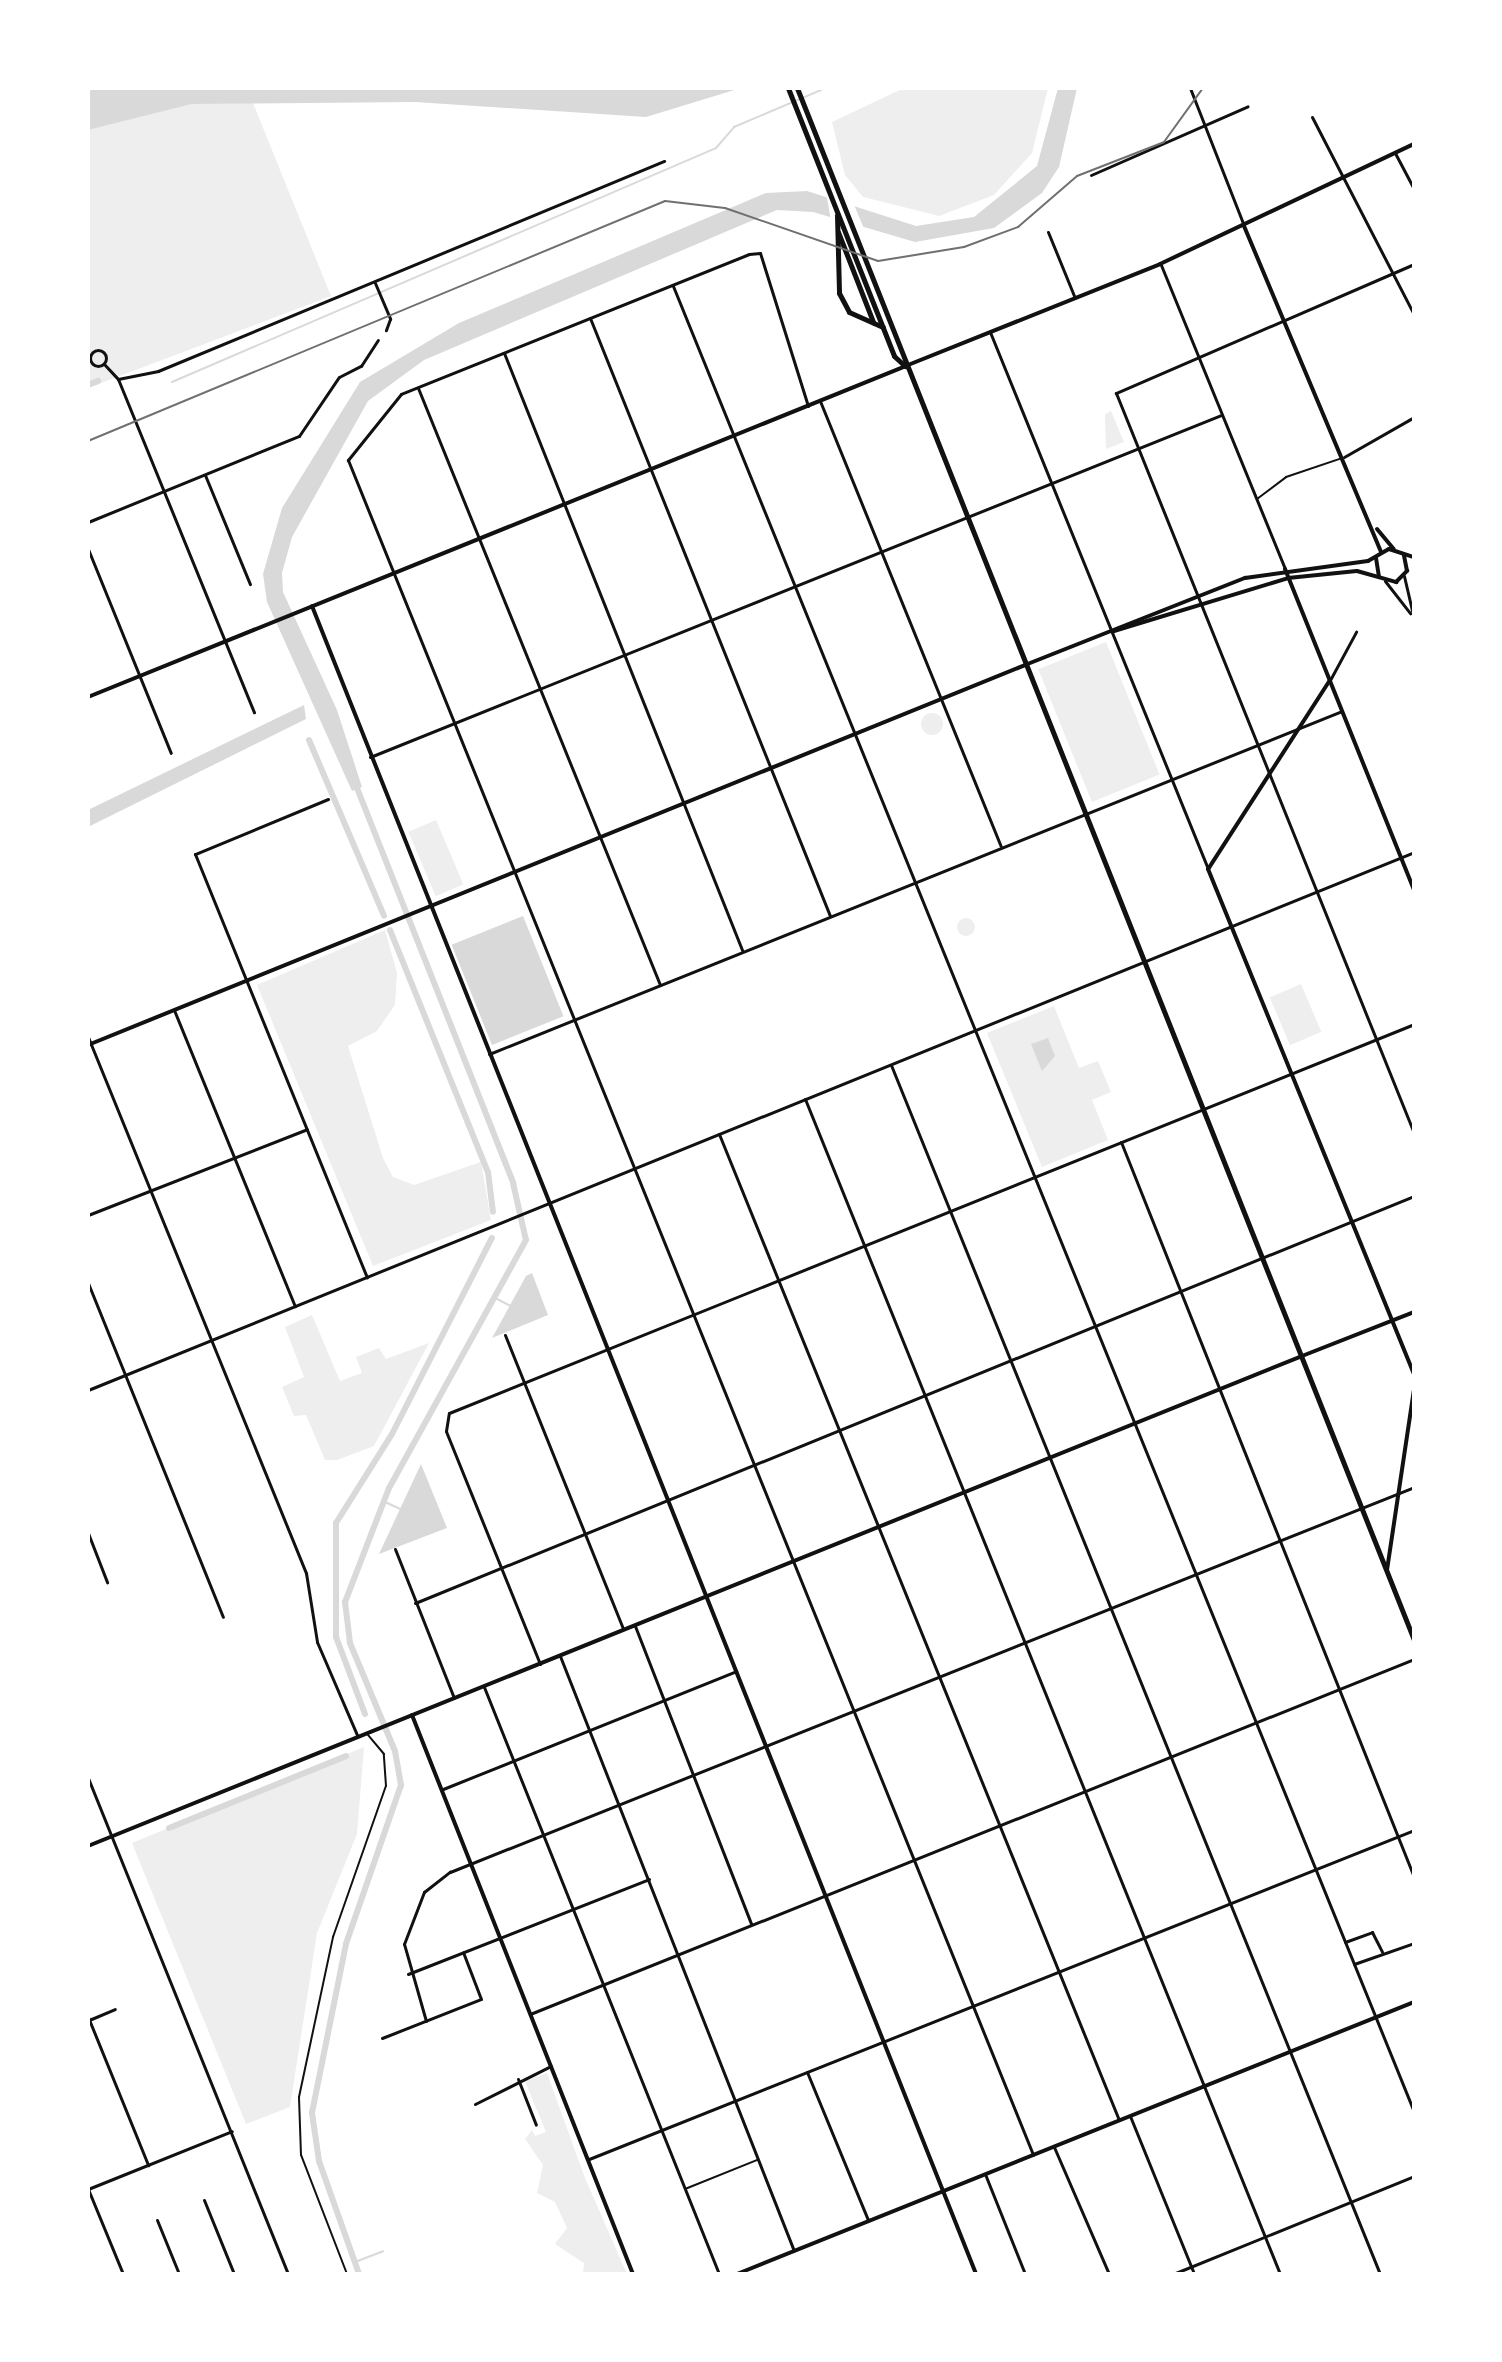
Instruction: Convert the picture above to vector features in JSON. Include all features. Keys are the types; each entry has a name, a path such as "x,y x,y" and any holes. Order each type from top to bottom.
{"main road":[{"path":"788,88 883,327 906,366"},
{"path":"797,88 844,196 965,518 1265,1256 1414,1640"},
{"path":"88,697 1160,264 1414,144"},
{"path":"840,221 839,293 849,312 883,327"},
{"path":"1244,226 1375,528 1381,552"},
{"path":"838,231 873,322"},
{"path":"1375,528 1394,549 1414,557"},
{"path":"89,1044 1196,596 1285,569 1376,558 1381,552 1394,549"},
{"path":"1401,552 1405,575"},
{"path":"1376,558 1383,580"},
{"path":"1285,569 1414,890"},
{"path":"1111,631 1288,578 1357,571 1383,580 1414,570"},
{"path":"312,606 976,2274"},
{"path":"1330,680 1208,869 1414,1374"},
{"path":"88,1846 1414,1312"},
{"path":"1387,1571 1414,1390"},
{"path":"412,1715 633,2274"},
{"path":"737,2274 1414,2002"}],"street":[{"path":"1190,88 1244,226"},
{"path":"1091,175 1204,128 1248,106"},
{"path":"1312,117 1414,315"},
{"path":"1395,153 1414,189"},
{"path":"118,379 158,371 664,161"},
{"path":"1048,232 1075,298"},
{"path":"808,406 760,253 417,387 388,402 348,460 1033,2155"},
{"path":"1160,264 1285,569"},
{"path":"1414,264 1116,393 1414,1133"},
{"path":"375,283 385,309 386,330"},
{"path":"673,286 1414,2112"},
{"path":"590,318 830,916"},
{"path":"990,332 1208,869"},
{"path":"88,522 309,429 339,377 361,366 378,340"},
{"path":"88,348 93,352 103,352 104,364 118,379 254,712"},
{"path":"93,352 92,363 104,364"},
{"path":"504,353 686,803 741,952"},
{"path":"417,387 660,985"},
{"path":"820,401 1001,847"},
{"path":"370,757 1221,415"},
{"path":"1344,457 1414,417"},
{"path":"205,475 250,584"},
{"path":"88,549 171,753"},
{"path":"1405,575 1413,618"},
{"path":"1383,580 1413,618"},
{"path":"1330,680 1356,632"},
{"path":"489,1054 1342,711"},
{"path":"328,799 195,854 367,1277"},
{"path":"88,1390 1414,852"},
{"path":"174,1010 295,1306"},
{"path":"540,1664 444,1421 525,1384 1414,1024"},
{"path":"88,1037 306,1573 317,1642 358,1738"},
{"path":"891,1065 1380,2274"},
{"path":"805,1099 1280,2274"},
{"path":"88,1215 307,1129"},
{"path":"719,1134 1119,2120"},
{"path":"1121,1142 1219,1390 1275,1543 1414,1877"},
{"path":"415,1603 1414,1196"},
{"path":"88,1283 223,1617"},
{"path":"505,1335 624,1631"},
{"path":"426,2021 408,1974 404,1944 428,1887 470,1863 1414,1487"},
{"path":"88,1533 107,1582"},
{"path":"395,1549 454,1698"},
{"path":"635,1626 752,1925"},
{"path":"560,1656 794,2251"},
{"path":"530,2014 1414,1659"},
{"path":"441,1790 736,1671"},
{"path":"484,1687 719,2274"},
{"path":"88,1778 288,2274"},
{"path":"588,2159 974,2009 1414,1830"},
{"path":"408,1974 649,1879"},
{"path":"1345,1942 1372,1932 1382,1952"},
{"path":"1354,1964 1414,1943"},
{"path":"382,2038 481,1999 463,1952"},
{"path":"115,2009 88,2019 148,2165"},
{"path":"475,2104 518,2079 551,2066"},
{"path":"807,2072 868,2221"},
{"path":"518,2079 536,2125"},
{"path":"1130,2116 1194,2274"},
{"path":"123,2274 88,2189 232,2131"},
{"path":"1054,2147 1109,2274"},
{"path":"985,2174 1025,2274"},
{"path":"1173,2274 1414,2176"},
{"path":"204,2200 234,2274"},
{"path":"157,2220 179,2274"}],"lane":[{"path":"1256,500 1286,477 1322,471 1344,457"},
{"path":"347,2274 301,2155 299,2097 333,1937 386,1786 384,1754 367,1734"},
{"path":"685,2189 758,2159"}],"shaded area":[{"path":"100,88 741,88 646,117 415,102 192,104 88,130 88,91"},
{"path":"904,88 1048,88 1032,153 994,195 939,216 863,197 845,175 832,122"},
{"path":"1058,88 1077,88 1059,167 1042,193 994,228 915,242 813,212 777,210 424,360 368,401 292,537 282,573 283,592 337,710 362,787 352,791 267,602 263,574 282,508 360,382 459,323 766,193 807,191 916,226 974,217 1037,166"},
{"path":"253,103 331,296 88,388 88,130 192,104"},
{"path":"1111,411 1124,442 1106,449 1105,414"},
{"path":"1106,642 1160,775 1092,802 1038,669"},
{"path":"304,705 306,719 88,827 88,810"},
{"path":"932,713 940,716 943,724 940,732 932,735 924,732 921,724 924,716"},
{"path":"436,820 463,884 436,896 408,832"},
{"path":"523,916 563,1016 492,1045 452,945"},
{"path":"966,918 975,927 966,936 957,927"},
{"path":"385,930 397,973 395,1005 377,1031 348,1046 383,1158 393,1177 414,1185 481,1162 491,1220 373,1266 257,985"},
{"path":"1301,984 1321,1032 1290,1045 1270,997"},
{"path":"1054,1006 1079,1068 1098,1061 1111,1092 1092,1100 1108,1140 1042,1167 987,1033"},
{"path":"1048,1038 1055,1056 1042,1071 1031,1044"},
{"path":"532,1273 548,1315 492,1338 526,1276"},
{"path":"312,1315 340,1381 362,1373 356,1357 379,1348 386,1359 429,1343 374,1446 337,1460 325,1460 306,1415 294,1416 282,1387 304,1377 285,1327"},
{"path":"421,1464 447,1528 379,1554"},
{"path":"364,1747 357,1834 317,1933 290,2107 246,2124 132,1843"},
{"path":"547,2073 585,2178 627,2274 583,2274 584,2263 555,2244 567,2228 555,2202 537,2193 543,2165 525,2139 532,2130 535,2136 546,2132 525,2081"}],"pier":[{"path":"826,192 852,200 865,231 831,221"}],"waterway":[{"path":"172,382 716,148 734,127 826,88"},
{"path":"88,385 98,381"},
{"path":"309,740 384,916"},
{"path":"355,783 513,1183 526,1240 389,1488 345,1602 350,1643 395,1751 401,1785 346,1944 312,2113 319,2161 359,2274"},
{"path":"390,930 488,1172 493,1212"},
{"path":"365,1714 336,1637 336,1523 392,1434 492,1238"},
{"path":"497,1299 511,1306"},
{"path":"383,1501 400,1509"},
{"path":"169,1828 346,1756"},
{"path":"355,2262 383,2251"}],"railway":[{"path":"88,441 665,201 725,208 878,261 964,247 1018,227 1077,176 1164,142 1203,88"}]}
